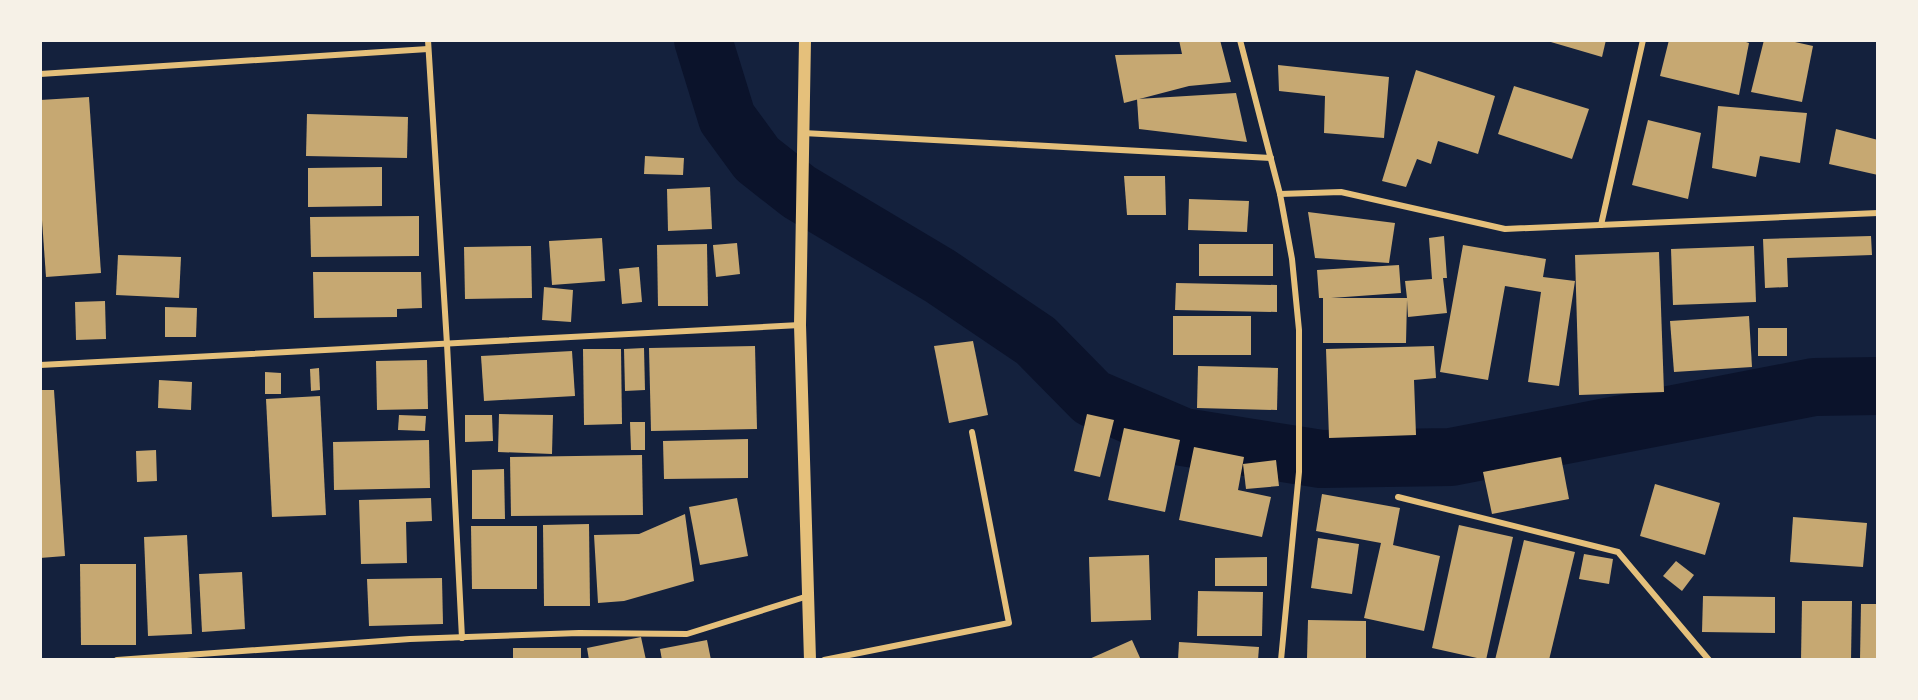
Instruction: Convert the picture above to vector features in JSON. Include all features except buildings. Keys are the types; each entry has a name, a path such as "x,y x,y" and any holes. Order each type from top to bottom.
{"main road":[{"path":"805,40 800,325 810,660"}],"street":[{"path":"428,40 462,638"},
{"path":"1240,40 1280,194 1292,259 1299,330 1299,472 1281,660"},
{"path":"1601,225 1643,40"},
{"path":"40,74 428,49"},
{"path":"803,133 1271,158"},
{"path":"1280,194 1341,192 1505,229 1878,213"},
{"path":"40,365 800,325"},
{"path":"824,660 1009,623 972,432"},
{"path":"1398,497 1618,552 1709,660"},
{"path":"117,660 411,639 579,633 687,634 808,596"}],"waterway":[{"path":"703,40 727,118 757,159 799,192 940,276 1036,341 1092,398 1183,437 1321,459 1451,457 1814,387 1878,386"}]}
